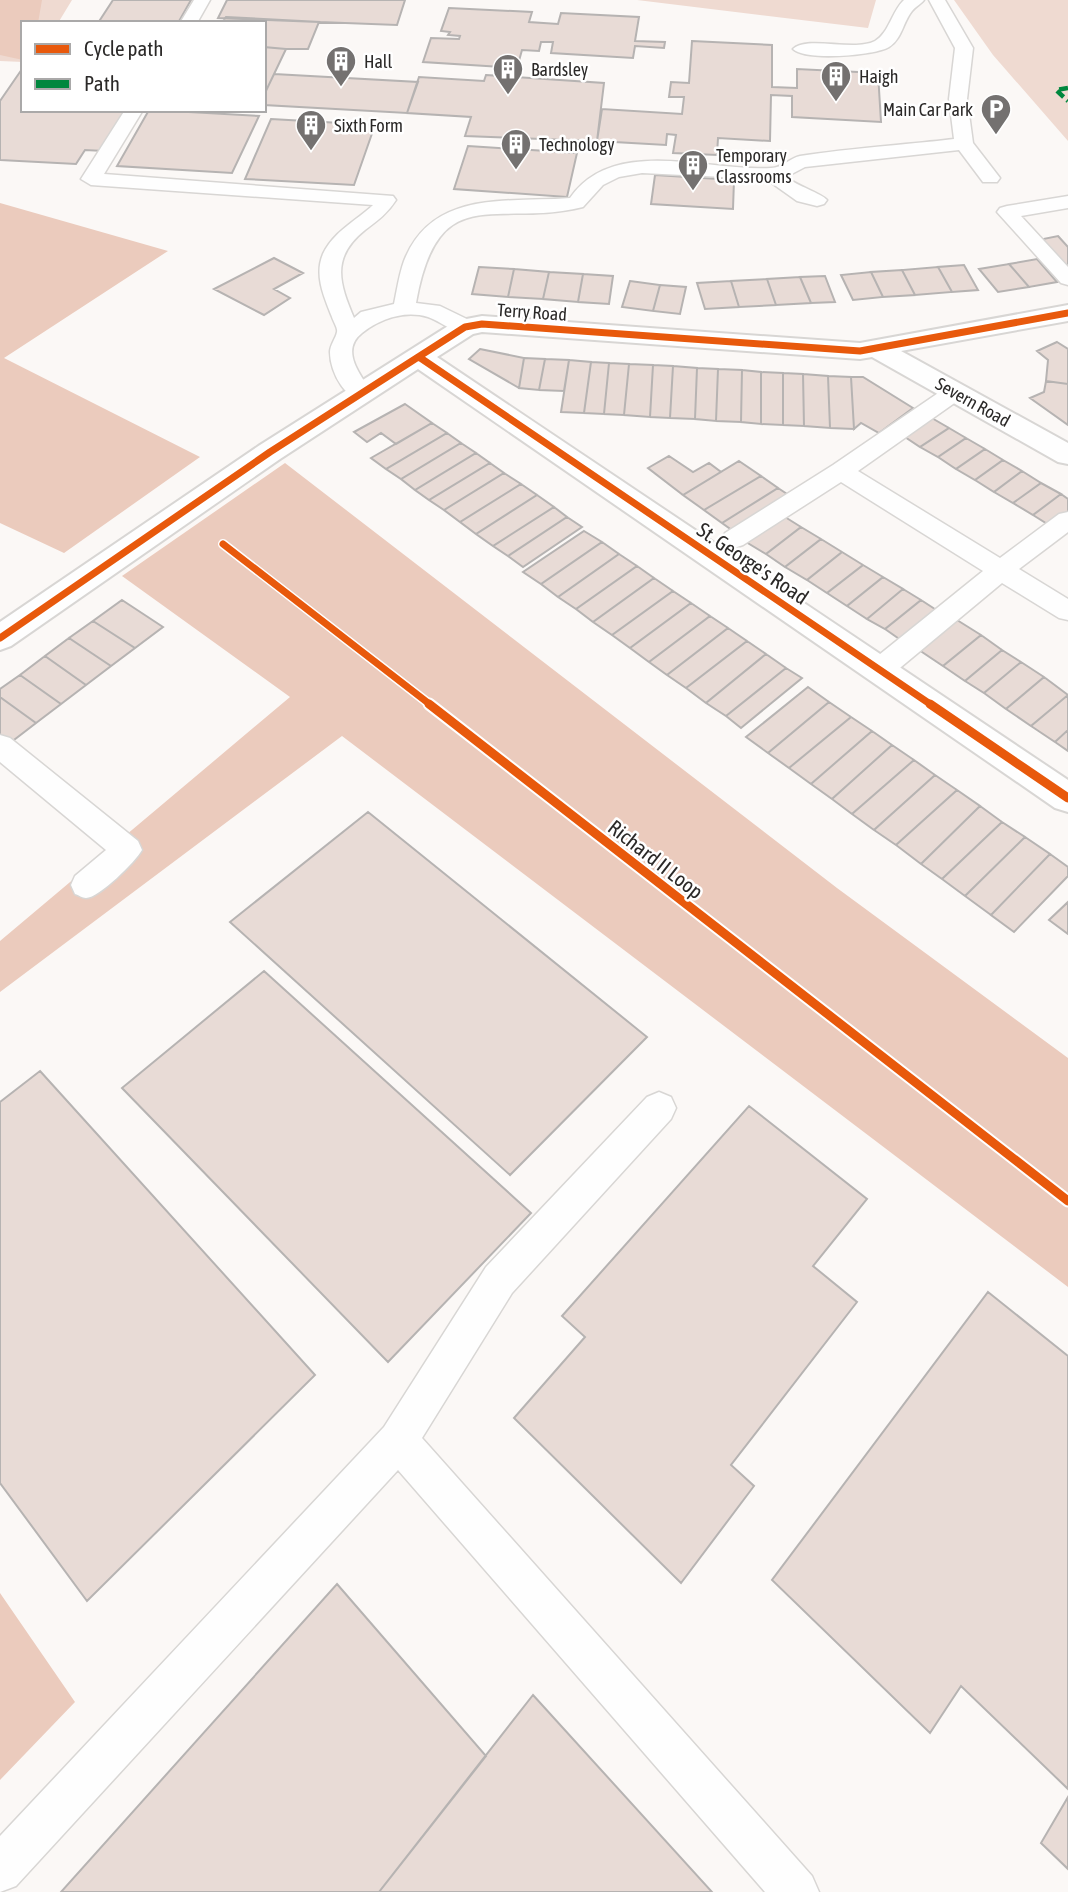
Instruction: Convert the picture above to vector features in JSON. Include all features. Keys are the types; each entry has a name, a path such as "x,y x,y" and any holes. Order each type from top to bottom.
{"street":[{"name":"Terry Road","path":"465,327 482,324 860,351 1068,313"},
{"path":"0,638 270,452 465,327"},
{"name":"Severn Road","path":"877,349 1068,455"},
{"name":"St. George's Road","path":"419,357 1068,798"}],"lane":[{"path":"189,21 202,0"},
{"path":"802,49 868,50 887,41 906,5 916,0"},
{"path":"931,0 937,0 964,48 958,99 964,144 990,178"},
{"path":"133,112 91,179 386,200 380,212 355,228 337,246 329,262 328,278 349,333"},
{"path":"404,308 417,256 440,226 469,209 576,203 587,186 604,175 642,167 771,174 783,172 797,162 964,144"},
{"path":"771,174 803,198 817,200"},
{"path":"1068,202 1007,212 1068,279"},
{"path":"362,394 348,378 341,353 345,336 369,317 404,308 432,311 465,327"},
{"path":"734,539 841,471 955,392"},
{"path":"841,471 1068,611"},
{"path":"879,670 1001,570 1068,520"},
{"path":"0,746 127,850 86,885"},
{"path":"0,1870 398,1441 499,1280 659,1108"},
{"path":"398,1441 796,1892"}],"shaded area":[{"path":"0,0 72,0 59,21 21,21 21,62 0,61"},
{"path":"0,0 42,0 38,21 21,21 21,60 0,55"},
{"path":"637,0 876,0 868,28"},
{"path":"954,0 1068,0 1068,141 993,55"},
{"path":"0,203 168,251 4,358 200,457 64,553 0,523"},
{"path":"285,463 837,888 1068,1058 1068,1287 342,736 0,992 0,941 290,697 122,576"},
{"path":"0,1593 75,1702 0,1780"}],"building":[{"path":"113,0 191,0 179,21 99,21"},
{"path":"227,0 405,0 397,25 218,18"},
{"path":"449,8 532,12 529,22 558,24 561,13 639,17 635,41 665,42 664,48 635,46 633,58 551,53 553,42 541,42 539,51 522,50 517,68 423,62 431,38 459,39 460,36 441,31"},
{"path":"226,17 319,22 308,49 286,49 266,47 266,21 223,21"},
{"name":"Haigh","path":"692,41 772,45 772,87 797,88 797,69 878,73 881,122 792,117 792,96 771,95 770,141 718,138 717,155 673,153 676,135 667,134 666,145 597,141 602,109 682,114 684,97 669,97 671,82 689,83"},
{"path":"266,47 286,49 266,91"},
{"path":"21,70 21,112 126,112 104,151 85,150 76,164 0,160 0,101"},
{"name":"Hall","path":"274,74 418,82 407,113 266,105 266,91"},
{"name":"Bardsley","path":"486,75 604,83 597,141 465,136 471,117 407,113 419,77 484,81"},
{"path":"148,112 259,116 232,173 117,166"},
{"name":"Sixth Form","path":"271,119 375,125 354,185 245,179"},
{"name":"Technology","path":"468,146 577,153 567,197 454,189"},
{"name":"Temporary Classrooms","path":"655,175 734,180 733,209 651,204"},
{"path":"1058,236 1068,247 1068,271 1038,240"},
{"path":"274,258 303,273 274,289 290,298 264,315 214,289"},
{"path":"1037,259 1057,282 1029,287 1009,264"},
{"path":"1009,264 1029,287 998,292 979,269"},
{"path":"964,265 978,290 952,292 938,267"},
{"path":"479,267 514,269 508,297 472,294"},
{"path":"938,267 952,292 915,295 902,270"},
{"path":"514,269 549,272 543,299 508,297"},
{"path":"902,270 915,295 883,297 871,272"},
{"path":"549,272 583,274 578,302 543,299"},
{"path":"871,272 883,297 853,300 841,275"},
{"path":"583,274 613,276 609,304 578,302"},
{"path":"825,276 835,302 811,303 800,277"},
{"path":"800,277 811,303 776,305 767,279"},
{"path":"767,279 776,305 739,307 731,281"},
{"path":"630,281 660,285 653,311 622,307"},
{"path":"731,281 739,307 705,309 697,283"},
{"path":"660,285 686,287 680,314 653,311"},
{"path":"1057,342 1068,349 1068,384 1046,381 1048,360 1037,351"},
{"path":"480,349 524,358 519,388 469,359"},
{"path":"524,358 545,359 539,390 519,388"},
{"path":"545,359 569,360 564,391 539,390"},
{"path":"569,360 591,362 584,413 561,412"},
{"path":"591,362 609,363 604,414 584,413"},
{"path":"609,363 629,364 624,415 604,414"},
{"path":"629,364 653,365 650,417 624,415"},
{"path":"653,365 673,366 670,418 650,417"},
{"path":"673,366 697,368 695,419 670,418"},
{"path":"697,368 718,369 716,421 695,419"},
{"path":"718,369 742,370 741,422 716,421"},
{"path":"742,370 761,372 761,424 741,422"},
{"path":"761,372 783,373 783,425 761,424"},
{"path":"783,373 803,374 804,426 783,425"},
{"path":"803,374 828,376 830,428 804,426"},
{"path":"828,376 851,377 854,429 830,428"},
{"path":"851,377 863,377 913,408 879,433 861,423 854,429"},
{"path":"1046,381 1068,384 1068,425 1030,398 1044,392"},
{"path":"405,404 432,423 396,444 381,433 367,442 354,432"},
{"path":"930,417 949,428 920,447 902,435"},
{"path":"432,423 447,433 386,469 371,458"},
{"path":"949,428 966,438 938,457 920,447"},
{"path":"447,433 461,443 401,479 386,469"},
{"path":"966,438 985,449 956,469 938,457"},
{"path":"461,443 476,453 415,490 401,479"},
{"path":"985,449 1003,460 975,480 956,469"},
{"path":"476,453 490,463 429,500 415,490"},
{"path":"669,456 693,472 709,463 721,472 683,495 648,468"},
{"path":"1003,460 1022,471 994,492 975,480"},
{"path":"739,461 761,476 704,510 683,495"},
{"path":"490,463 504,473 444,510 429,500"},
{"path":"1022,471 1041,483 1013,503 994,492"},
{"path":"504,473 521,484 460,522 444,510"},
{"path":"761,476 778,488 722,523 704,510"},
{"path":"1041,483 1061,494 1033,515 1013,503"},
{"path":"521,484 537,495 476,534 460,522"},
{"path":"778,488 793,498 736,533 722,523"},
{"path":"1061,494 1068,499 1068,511 1049,525 1033,515"},
{"path":"537,495 554,507 493,546 476,534"},
{"path":"554,507 567,517 508,556 493,546"},
{"path":"777,512 801,527 766,554 741,539"},
{"path":"567,517 582,527 523,567 508,556"},
{"path":"801,527 821,539 785,567 766,554"},
{"path":"584,531 602,542 541,584 523,572"},
{"path":"821,539 842,552 807,580 785,567"},
{"path":"602,542 619,554 558,597 541,584"},
{"path":"842,552 863,565 827,593 807,580"},
{"path":"619,554 637,566 576,609 558,597"},
{"path":"863,565 883,577 847,606 827,593"},
{"path":"637,566 654,578 593,622 576,609"},
{"path":"883,577 903,589 867,619 847,606"},
{"path":"654,578 673,591 612,635 593,622"},
{"path":"903,589 921,600 885,629 867,619"},
{"path":"673,591 691,603 630,648 612,635"},
{"path":"122,600 163,627 135,648 93,621"},
{"path":"921,600 941,613 905,643 885,629"},
{"path":"691,603 710,616 649,662 630,648"},
{"path":"710,616 728,628 667,675 649,662"},
{"path":"957,620 981,635 943,666 919,650"},
{"path":"93,621 135,648 111,666 69,638"},
{"path":"728,628 747,641 686,688 667,675"},
{"path":"981,635 1002,650 965,681 943,666"},
{"path":"69,638 111,666 86,685 45,656"},
{"path":"747,641 766,654 706,703 686,688"},
{"path":"1002,650 1021,662 984,693 965,681"},
{"path":"766,654 786,668 726,716 706,703"},
{"path":"45,656 86,685 61,704 20,675"},
{"path":"1021,662 1044,677 1006,709 984,693"},
{"path":"786,668 802,678 741,728 726,716"},
{"path":"20,675 61,704 36,723 0,697 0,689"},
{"path":"1044,677 1068,695 1031,726 1006,709"},
{"path":"808,687 829,702 768,753 746,737"},
{"path":"1068,695 1068,730 1055,742 1031,726"},
{"path":"0,697 36,723 10,743 0,736"},
{"path":"829,702 851,717 789,768 768,753"},
{"path":"851,717 872,731 811,784 789,768"},
{"path":"1068,730 1068,751 1055,742"},
{"path":"872,731 892,745 832,799 811,784"},
{"path":"892,745 914,760 852,814 832,799"},
{"path":"914,760 935,775 874,830 852,814"},
{"path":"935,775 957,790 896,845 874,830"},
{"path":"957,790 980,806 921,864 896,845"},
{"path":"980,806 1002,822 942,879 921,864"},
{"path":"368,812 647,1037 510,1175 230,922"},
{"path":"1002,822 1025,837 965,896 942,879"},
{"path":"1025,837 1050,854 991,915 965,896"},
{"path":"1050,854 1068,867 1068,876 1014,932 991,915"},
{"path":"1068,902 1068,934 1049,920"},
{"path":"264,971 531,1213 388,1362 122,1088"},
{"path":"40,1071 315,1375 87,1601 0,1483 0,1102"},
{"path":"749,1106 867,1199 813,1266 857,1302 731,1465 754,1486 681,1583 514,1418 585,1337 562,1316"},
{"path":"988,1292 1068,1356 1068,1789 961,1686 930,1733 772,1580"},
{"path":"337,1584 486,1756 379,1892 61,1892"},
{"path":"533,1695 712,1892 379,1892"},
{"path":"1068,1797 1068,1869 1041,1843"}],"marked path":[{"path":"1068,88 1056,90 1068,101"}],"cycle path":[{"path":"0,638 270,452 465,327 482,324 860,351 1068,313"},
{"path":"419,357 1068,798"},
{"name":"Richard II Loop","path":"223,544 1068,1201"}],"place":[{"name":"Hall","path":"341,88"},
{"name":"Bardsley","path":"508,96"},
{"name":"Haigh","path":"836,103"},
{"name":"Main Car Park","path":"996,136"},
{"name":"Sixth Form","path":"311,152"},
{"name":"Technology","path":"516,171"},
{"name":"Temporary Classrooms","path":"693,192"}]}
